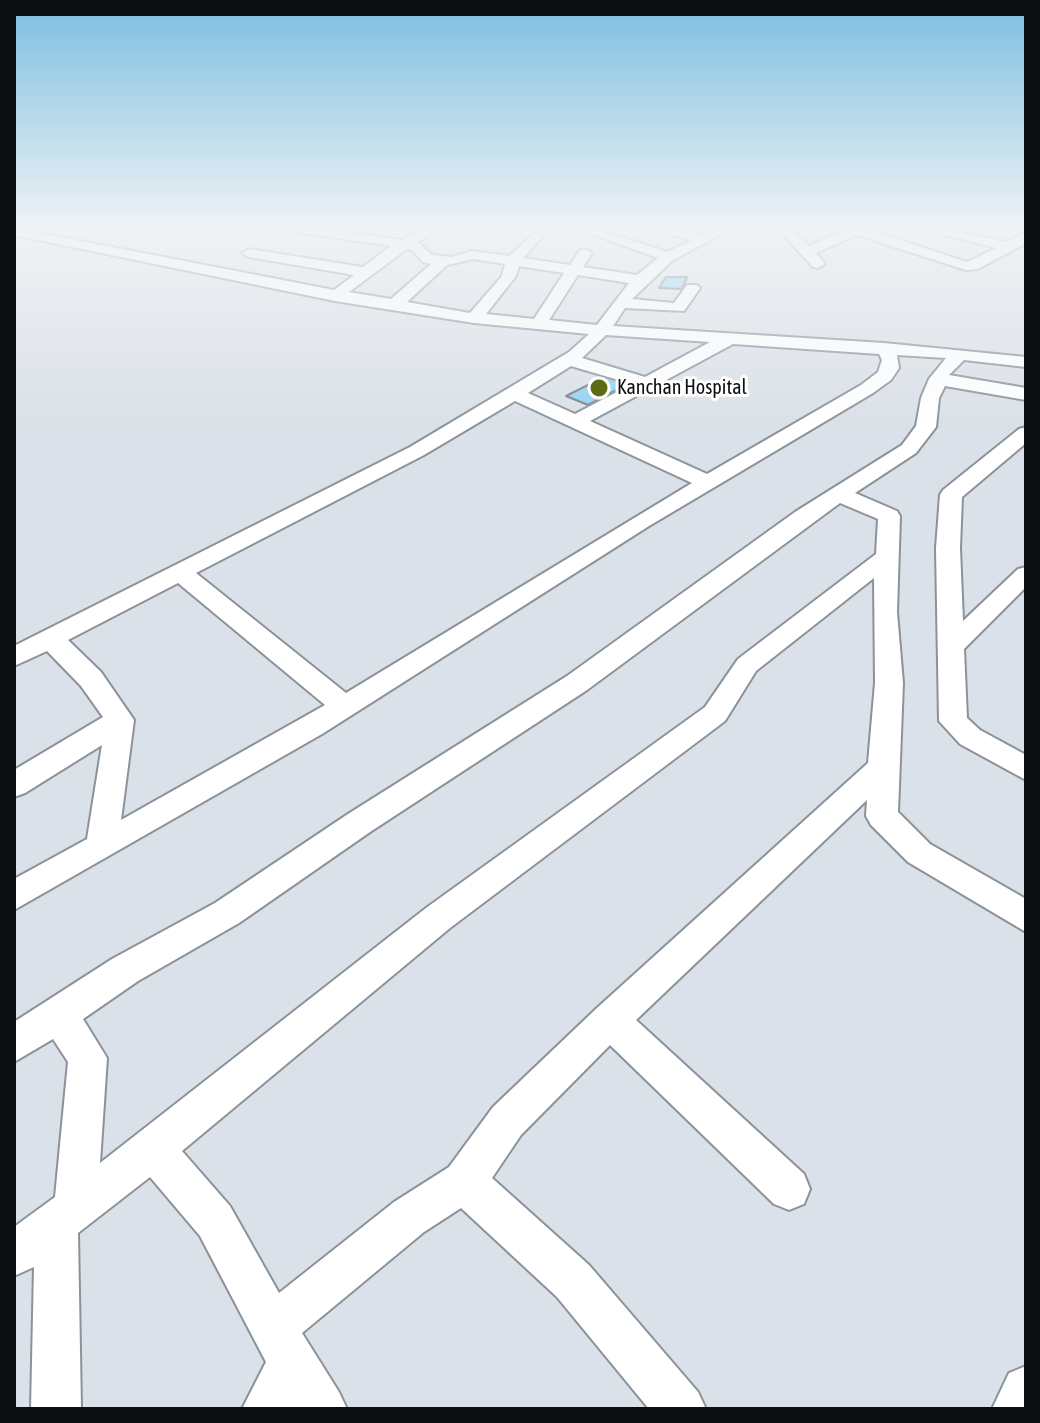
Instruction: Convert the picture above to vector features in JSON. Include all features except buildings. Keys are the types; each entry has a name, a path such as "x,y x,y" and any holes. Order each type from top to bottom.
{"street":[{"path":"327,294 538,325 887,354 968,355 1026,362"},
{"path":"394,305 406,294"},
{"path":"474,318 494,294"},
{"path":"538,325 556,294"},
{"path":"14,657 417,451 514,394 569,360 602,330 627,294"},
{"path":"620,303 678,308 688,294"},
{"path":"575,422 729,339"},
{"path":"887,354 925,386 1025,393"},
{"path":"14,896 344,706 641,521 867,389 885,376 887,354"},
{"path":"925,386 968,355"},
{"path":"968,355 1025,393"},
{"path":"569,360 647,383"},
{"path":"14,1044 125,970 227,913 372,814 577,683 838,494 919,440 926,427 925,386"},
{"path":"514,394 710,483"},
{"path":"1026,433 956,489 949,499 953,721 970,737 1026,769"},
{"path":"838,494 889,516 885,612 889,683 882,816 919,853 1026,917"},
{"path":"14,1254 153,1149 438,918 715,714 747,665 887,557"},
{"path":"180,572 344,706"},
{"path":"951,647 1026,574"},
{"path":"50,638 91,679 120,720 102,845"},
{"path":"14,785 120,720"},
{"path":"267,1409 282,1345 409,1217 464,1182 507,1121 610,1020 883,767"},
{"path":"56,1409 65,1215 88,1058 58,1015"},
{"path":"610,1020 789,1189"},
{"path":"153,1149 215,1221 282,1345 322,1409"},
{"path":"464,1182 573,1281 681,1409"},
{"path":"1017,1409 1026,1390"}],"place":[{"name":"Kanchan Hospital","path":"599,388"}]}
